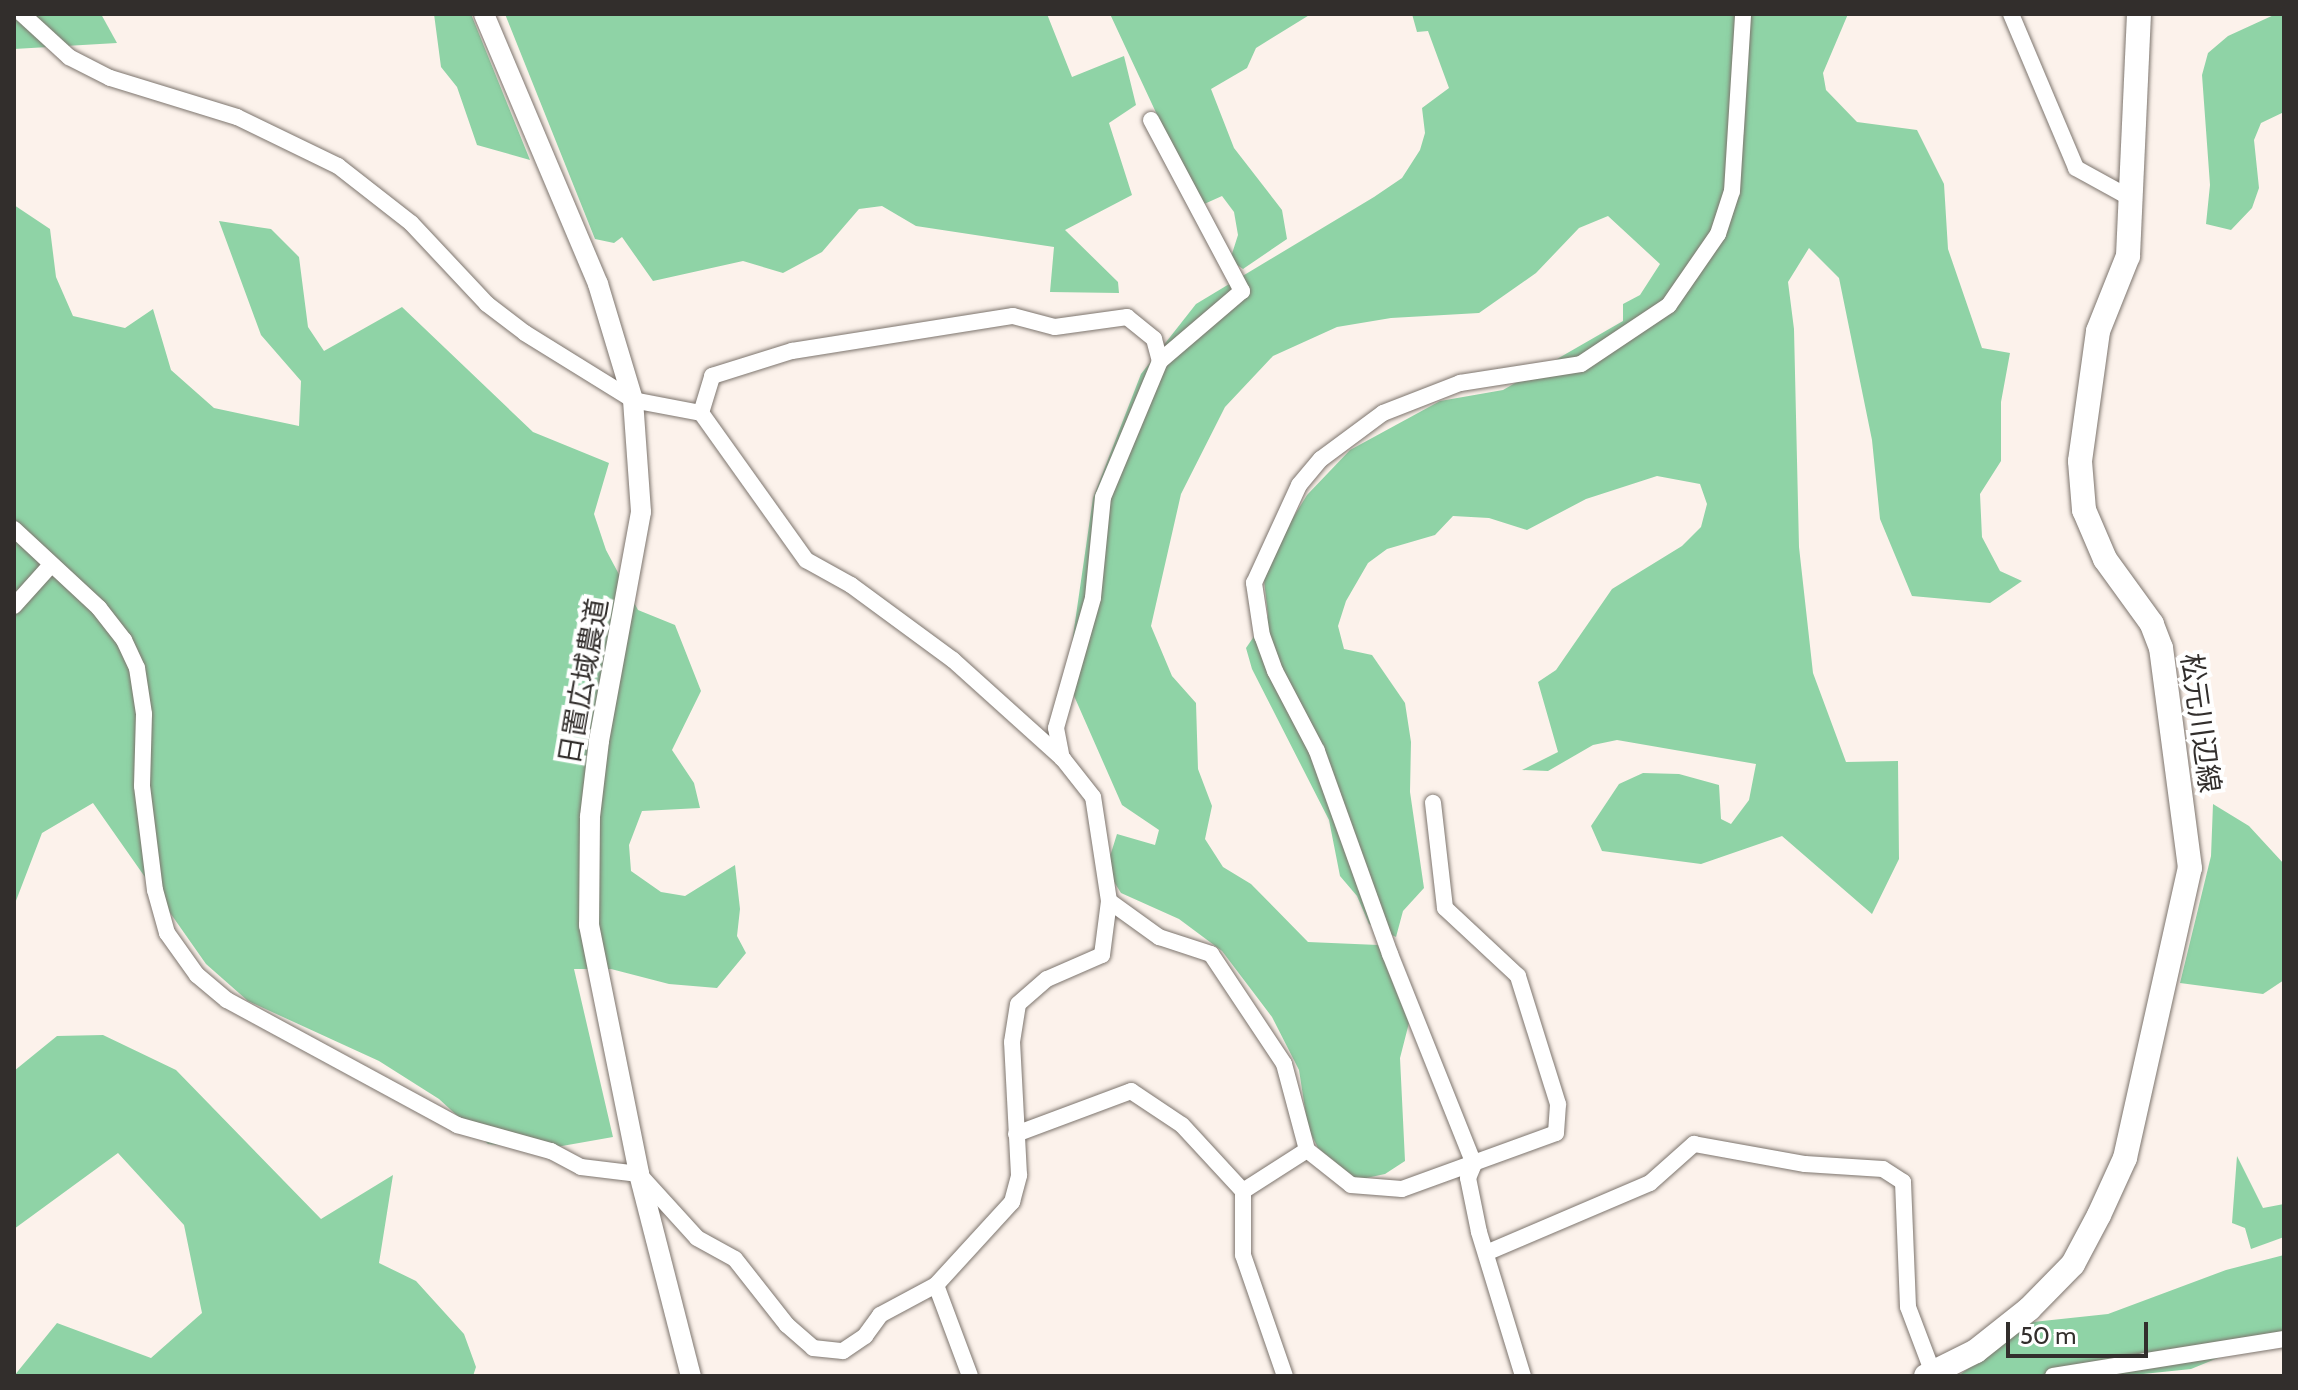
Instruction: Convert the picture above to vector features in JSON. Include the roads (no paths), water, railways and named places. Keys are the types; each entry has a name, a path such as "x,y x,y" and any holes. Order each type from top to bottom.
{"main road":[{"name":"松元川辺線","path":"1929,1374 1976,1351 2029,1309 2073,1264 2099,1215 2125,1158 2190,868 2161,648 2152,624 2105,559 2084,510 2080,461 2098,331 2128,256 2134,200 2131,145 2139,14"}],"street":[{"path":"14,529 49,567 99,608 124,640 137,668 144,714 142,786 155,890 167,933 197,975 240,1007 457,1125 551,1151 581,1167 639,1174 697,1238 735,1259 787,1325 813,1348 843,1351 865,1336 880,1315 936,1285 1012,1202 1019,1175 1012,1042 1018,1004 1047,979 1102,955 1109,901 1093,797 1063,759 953,660 851,585 806,560 701,413 633,400 487,304 411,223 338,166 237,117 110,78 69,57 22,14"},
{"name":"日置広域農道","path":"484,14 598,284 633,400 641,512 599,741 588,867 593,960 639,1174 691,1376"},
{"path":"1523,1376 1486,1253 1468,1178 1474,1164 1390,954 1317,751 1262,636 1254,583 1257,566 1299,485 1333,449 1383,413 1460,383 1581,364 1669,305 1718,234 1732,191 1743,14"},
{"path":"2011,14 2076,168 2134,200"},
{"path":"1063,759 1056,728 1093,598 1103,497 1160,361 1242,291 1151,120"},
{"path":"701,413 712,376 792,351 1013,316 1055,327 1127,317 1154,339 1160,361"},
{"path":"14,606 49,567"},
{"path":"1109,901 1159,937 1211,954 1284,1064 1307,1150 1351,1185 1402,1189 1556,1133 1558,1104 1518,976 1445,908 1433,803"},
{"path":"1016,1134 1131,1091 1182,1125 1243,1191 1243,1255 1285,1376"},
{"path":"1486,1253 1650,1183 1694,1144 1805,1164 1883,1169 1903,1182 1908,1307 1929,1374"},
{"path":"1243,1191 1307,1150"},
{"path":"936,1285 970,1376"},
{"path":"2053,1376 2284,1339"}]}
